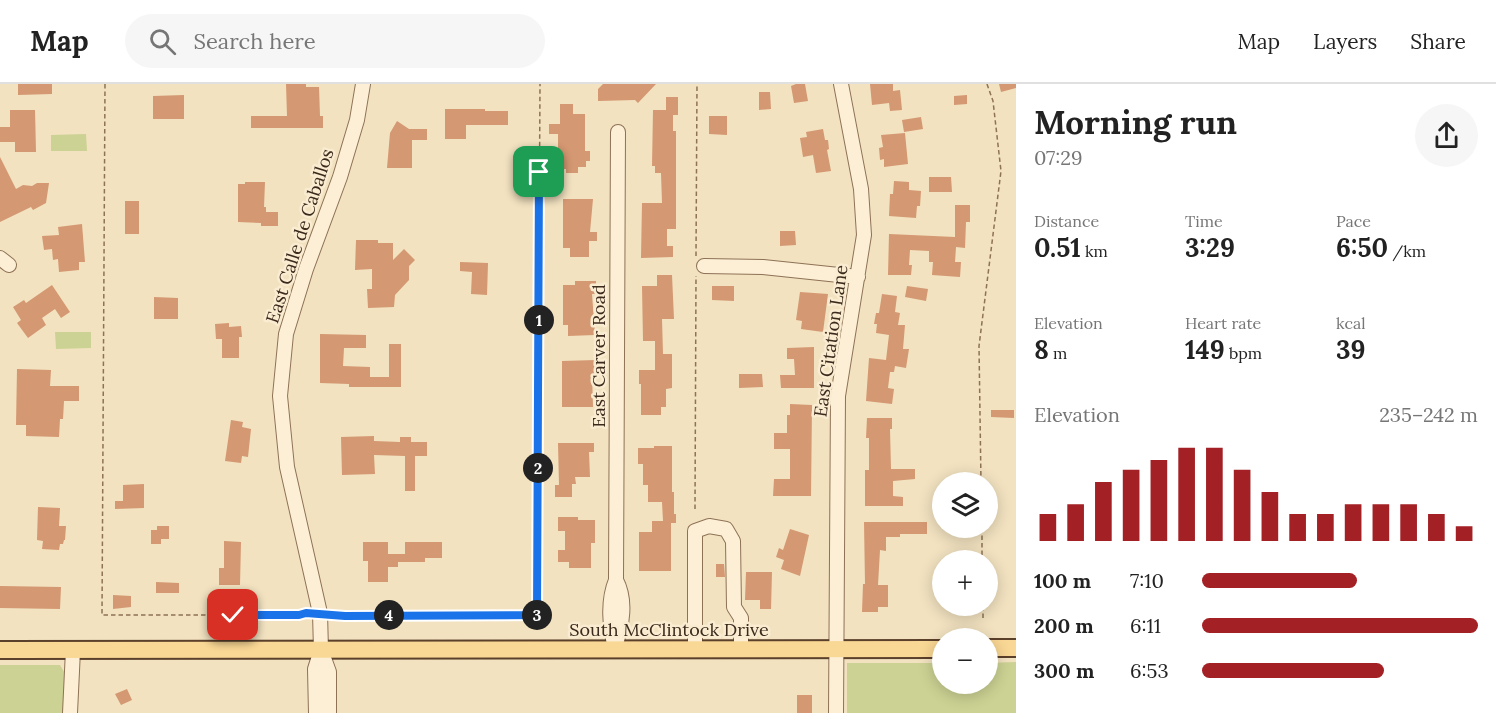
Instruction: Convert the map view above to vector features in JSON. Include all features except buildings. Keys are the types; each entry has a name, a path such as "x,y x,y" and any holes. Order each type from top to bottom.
{"main road":[{"name":"South McClintock Drive","path":"0,650 932,648"},
{"path":"998,648 1016,648"}],"street":[{"name":"East Calle de Caballos","path":"321,650 320,613 287,467 280,396 286,334 306,269 340,177 357,120 363,84"},
{"name":"East Citation Lane","path":"836,713 838,396 864,235 861,189 841,84"},
{"name":"East Carver Road","path":"615,649 622,626 622,592 616,580 618,132"},
{"path":"698,266 792,269 858,277"},
{"path":"695,649 695,531 709,526 726,530 733,541 734,608 741,618 741,649"},
{"path":"70,713 73,650"},
{"path":"316,713 315,669 321,650"},
{"path":"321,650 329,672 329,713"}],"path":[{"path":"105,84 102,615 320,613 345,616 537,615 540,84"},
{"path":"695,509 698,266 697,84"},
{"path":"981,472 979,346 1001,171 993,101 987,84"}],"green space":[{"path":"86,134 87,151 51,151 51,135"},
{"path":"55,332 91,332 91,348 56,349"},
{"path":"1016,662 1016,713 847,713 847,663 932,663 932,694 998,694 998,663"},
{"path":"0,665 60,665 66,675 63,713 0,713"}],"route":[{"path":"233,615 299,615 306,613 345,616 537,615 539,172"}]}
